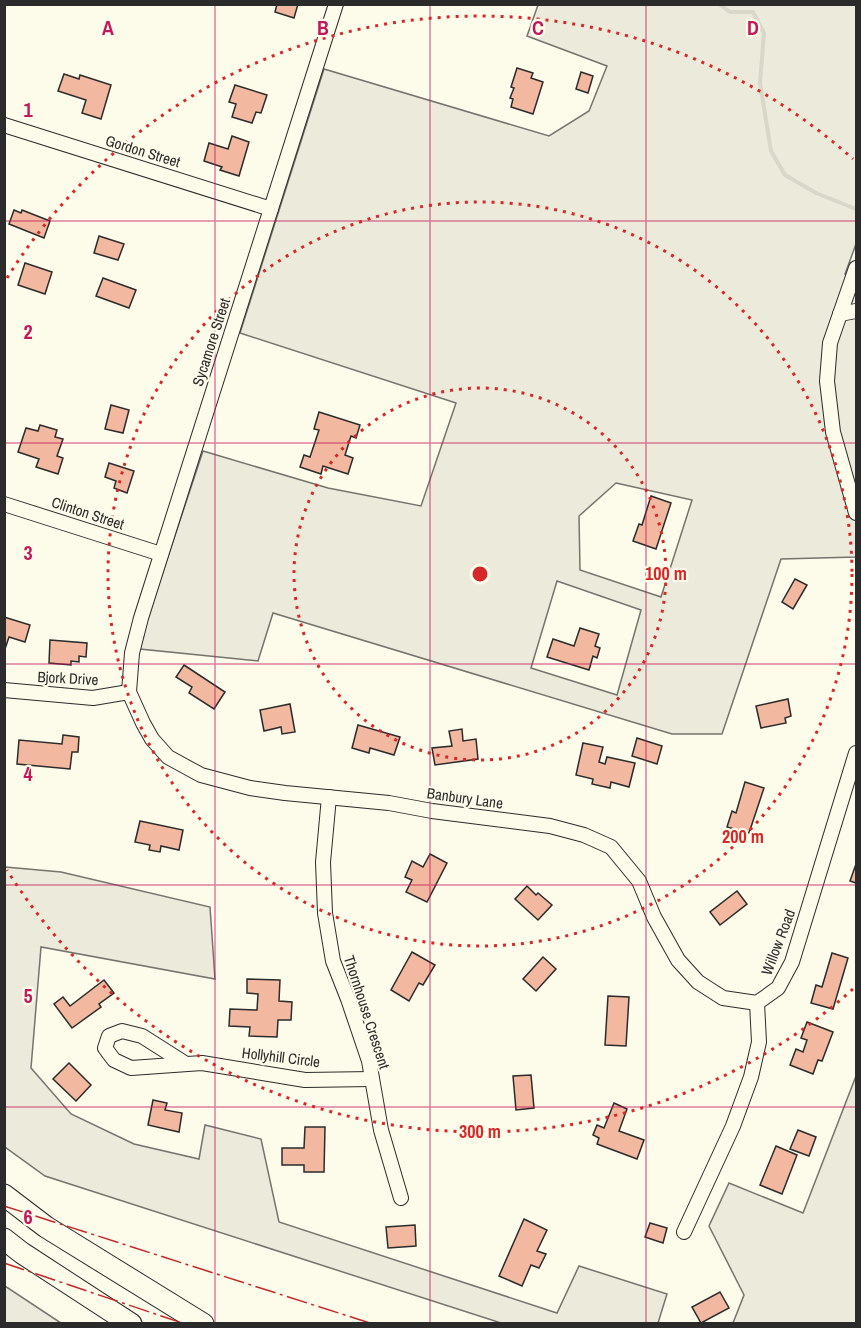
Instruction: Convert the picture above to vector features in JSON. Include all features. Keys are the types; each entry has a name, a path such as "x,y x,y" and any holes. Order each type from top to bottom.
{"highway":[{"path":"4,1195 46,1227 203,1323"},
{"path":"4,1239 131,1323"}],"street":[{"name":"Sycamore Street","path":"129,692 132,653 161,554 336,4"},
{"name":"Gordon Street","path":"4,125 271,209"},
{"path":"856,268 830,343 827,381 833,432 856,513"},
{"path":"840,314 856,311"},
{"name":"Clinton Street","path":"4,504 161,554"},
{"name":"Bjork Drive","path":"4,690 93,698 129,692"},
{"name":"Banbury Lane","path":"129,692 142,723 152,739 168,757 201,775 250,788 389,803 432,811 550,826 584,835 611,847 639,881 654,917 678,960 698,982 723,998 757,1004"},
{"name":"Willow Road","path":"757,1004 778,988 792,962 856,753"},
{"name":"Thornhouse Crescent","path":"328,797 323,862 331,952 367,1053 381,1130 401,1198"},
{"path":"684,1232 733,1126 751,1077 759,1042 757,1004"},
{"name":"Hollyhill Circle","path":"186,1064 142,1036 122,1031 109,1036 105,1048 114,1060 131,1068 202,1063 305,1080 372,1079"}],"shaded area":[{"path":"538,5 856,5 856,244 845,274 856,286 856,557 781,559 722,734 672,734 273,613 258,661 140,649 142,635 203,451 328,488 421,506 456,403 240,333 324,69 549,136 589,111 607,66 527,36","holes":["616,483 692,500 661,597 580,570 579,516","557,581 641,610 617,695 531,668"]},
{"path":"5,867 61,872 210,907 215,979 41,947 31,1068 71,1114 134,1144 199,1159 205,1125 261,1139 279,1222 557,1313 579,1266 667,1294 658,1323 501,1323 45,1176 5,1147"},
{"path":"856,1076 856,1323 733,1323 744,1295 709,1226 729,1183 803,1213"},
{"path":"5,1286 61,1323 5,1323"}],"building":[{"path":"277,4 298,4 294,18 275,12"},
{"path":"517,68 533,73 531,78 543,82 533,114 511,107 513,99 510,98 514,88 511,87"},
{"path":"581,72 593,76 588,93 576,89"},
{"path":"64,74 79,79 80,75 111,85 101,119 82,113 86,100 58,91"},
{"path":"235,85 267,95 261,113 256,112 252,123 232,117 236,104 229,102"},
{"path":"232,136 249,142 239,176 220,170 222,167 204,161 209,143 228,149"},
{"path":"14,210 21,213 22,210 50,221 44,238 9,224"},
{"path":"99,236 124,244 118,260 94,253"},
{"path":"25,263 52,272 45,294 18,285"},
{"path":"103,278 136,290 129,308 96,296"},
{"path":"111,405 129,410 123,433 105,429"},
{"path":"319,412 360,425 356,438 351,436 345,455 353,458 348,474 323,466 321,474 300,467 304,455 310,457 319,430 314,429"},
{"path":"40,425 57,430 55,437 63,439 57,456 63,458 58,474 36,467 39,459 18,452 26,428 38,431"},
{"path":"109,463 134,471 127,493 114,488 116,481 105,477"},
{"path":"651,496 671,503 656,549 633,541 639,524 642,525"},
{"path":"795,579 807,585 793,609 782,602"},
{"path":"4,617 30,625 25,642 9,637 4,652"},
{"path":"580,628 599,634 595,646 600,648 597,658 593,656 589,670 547,657 553,639 574,646"},
{"path":"50,640 87,643 86,657 79,656 79,662 71,661 71,665 49,663"},
{"path":"184,665 225,692 214,709 189,693 192,687 176,677"},
{"path":"788,699 791,716 785,718 786,723 761,728 756,706"},
{"path":"290,704 295,732 282,734 281,727 264,731 260,710"},
{"path":"358,725 400,737 394,755 370,748 369,753 352,748"},
{"path":"462,729 463,741 476,739 478,759 435,765 432,748 452,746 449,731"},
{"path":"63,735 79,737 78,752 72,752 70,769 17,764 19,740 62,744"},
{"path":"637,738 662,746 657,764 632,756"},
{"path":"583,743 603,747 599,762 605,764 607,757 635,763 629,787 611,782 610,788 592,784 593,779 576,775"},
{"path":"745,782 764,788 749,833 727,827 732,811 736,813"},
{"path":"140,821 183,830 179,850 161,846 160,852 149,850 150,845 135,842"},
{"path":"430,854 447,863 427,902 406,892 412,880 405,877 412,861 423,867"},
{"path":"856,864 856,883 850,881"},
{"path":"527,886 552,905 538,920 515,899"},
{"path":"737,891 747,904 720,925 710,912"},
{"path":"412,952 435,965 423,985 419,983 409,1001 391,990"},
{"path":"832,953 848,958 833,1009 811,1003 816,985 822,987"},
{"path":"543,957 556,969 536,991 523,979"},
{"path":"247,979 280,980 279,1001 292,1002 291,1020 278,1020 277,1037 249,1036 250,1027 229,1026 230,1009 257,1010 258,994 247,993"},
{"path":"104,980 114,993 99,1004 101,1007 72,1028 54,1004 63,997 70,1006"},
{"path":"608,996 629,997 626,1046 605,1045"},
{"path":"807,1022 833,1032 822,1061 818,1060 813,1074 790,1065 796,1049 803,1052 807,1040 801,1038"},
{"path":"69,1063 91,1085 76,1101 53,1079"},
{"path":"531,1075 534,1108 516,1110 513,1076"},
{"path":"153,1100 167,1103 165,1110 182,1113 179,1132 148,1125"},
{"path":"614,1103 627,1109 619,1131 644,1140 637,1159 597,1144 599,1138 593,1135 597,1125 604,1128"},
{"path":"305,1127 325,1127 324,1172 304,1172 304,1165 282,1165 282,1148 304,1148"},
{"path":"798,1130 816,1137 809,1156 790,1149"},
{"path":"776,1146 797,1155 782,1194 760,1185"},
{"path":"524,1219 547,1230 537,1251 546,1254 539,1268 531,1265 522,1286 499,1276"},
{"path":"650,1223 667,1228 663,1243 645,1237"},
{"path":"415,1225 416,1246 388,1248 386,1227"},
{"path":"720,1292 729,1308 701,1323 692,1307"}],"waterway":[{"path":"719,4 730,12 753,12 764,33 760,83 771,151 785,175 816,193 856,209"}],"power":[{"path":"4,1206 373,1324"},
{"path":"4,1263 185,1324"}]}
